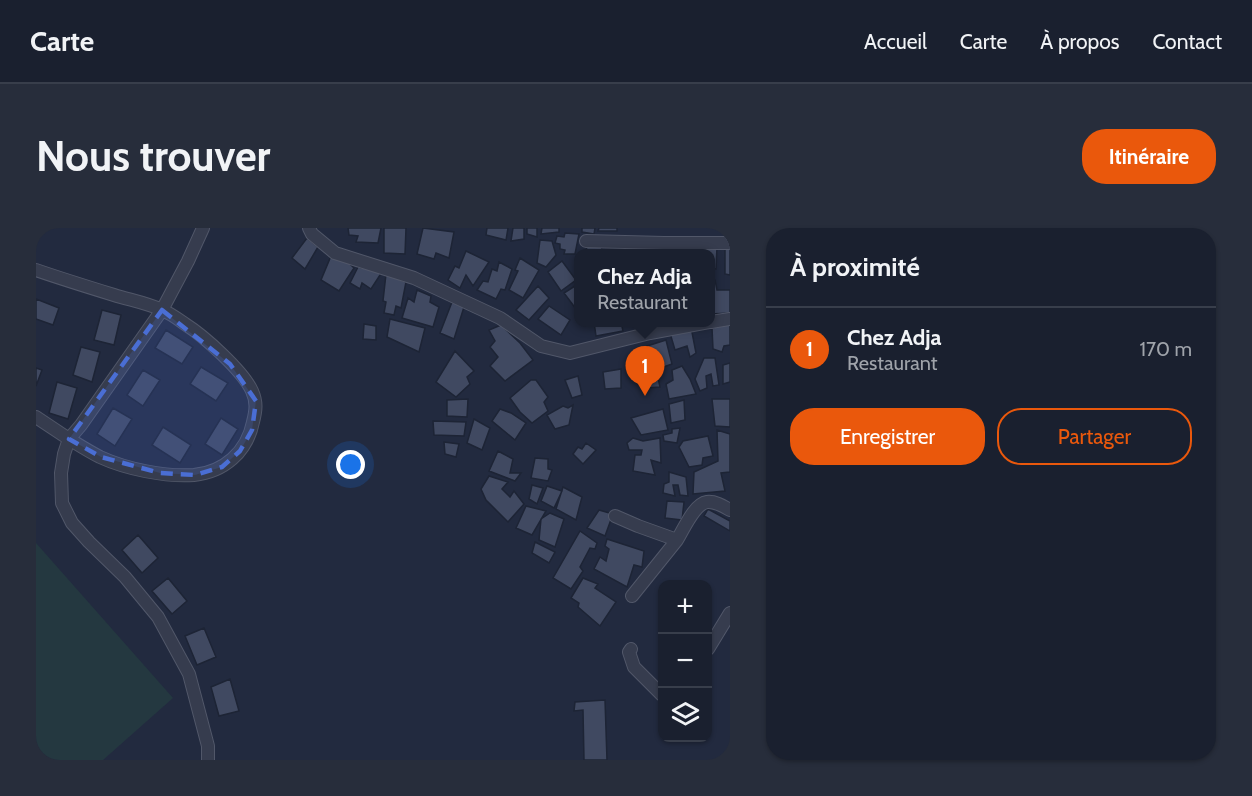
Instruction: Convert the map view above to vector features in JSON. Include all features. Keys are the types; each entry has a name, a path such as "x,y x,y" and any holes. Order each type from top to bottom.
{"street":[{"path":"203,228 162,310 69,440 61,473 62,503 72,523 125,577 158,617 189,674 208,746 208,760"},
{"path":"309,228 312,234 335,253 414,278 500,318 541,346 570,353 683,327"},
{"path":"586,241 730,243"},
{"path":"36,270 162,310 188,325 241,375 251,388 256,401 256,411 248,441 234,458 222,467 195,474 176,475 138,469 101,458 69,440 36,417"},
{"path":"715,321 730,319"},
{"path":"632,596 677,540 697,507 707,502 718,503 730,510"},
{"path":"615,516 677,540"},
{"path":"712,643 730,614"},
{"path":"631,649 629,652 634,667 658,690"}],"highlighted area":[{"path":"162,310 230,364 256,401 252,430 240,451 222,467 195,475 160,473 101,457 69,439"}],"shaded area":[{"path":"36,543 173,698 103,760 36,760"}],"building":[{"path":"348,228 381,228 378,243 356,242 358,236 349,235"},
{"path":"384,228 406,228 405,254 384,253"},
{"path":"423,228 454,232 449,258 436,253 434,259 417,254"},
{"path":"487,228 508,228 506,240 486,235"},
{"path":"513,228 524,228 524,239 511,241"},
{"path":"527,228 537,228 537,237 527,234"},
{"path":"542,228 559,228 559,232 541,234"},
{"path":"582,228 595,228 594,234 582,232"},
{"path":"599,228 617,228 617,231 598,231"},
{"path":"565,233 579,234 574,254 564,254 565,250 560,249 560,244 555,243 557,236 564,237"},
{"path":"307,238 318,247 305,269 292,258"},
{"path":"540,240 552,241 556,255 546,267 537,263"},
{"path":"587,244 602,246 602,249 586,249"},
{"path":"673,246 717,247 716,269 715,249 673,249"},
{"path":"659,247 660,249 641,249"},
{"path":"725,247 730,248 730,275 725,274"},
{"path":"466,251 489,262 473,286 466,275 460,288 448,280 455,266 459,268"},
{"path":"331,256 348,262 354,268 339,291 321,280"},
{"path":"520,258 539,270 523,298 509,290 518,271 515,270"},
{"path":"562,261 574,277 574,281 561,291 548,272"},
{"path":"499,262 512,269 505,290 501,289 496,299 477,290 483,281 488,282 492,269 497,271"},
{"path":"358,267 382,272 371,289 362,283 360,289 350,283"},
{"path":"386,274 406,282 401,308 396,306 394,315 384,313"},
{"path":"715,280 717,290 730,290 730,313 715,314"},
{"path":"538,286 549,298 529,320 516,310"},
{"path":"574,287 574,306 564,293"},
{"path":"417,290 431,296 430,302 439,307 433,327 402,318 408,298 414,302"},
{"path":"36,299 59,308 53,325 36,319"},
{"path":"452,302 464,307 454,339 440,333"},
{"path":"549,306 570,320 561,335 538,319"},
{"path":"102,310 121,315 114,345 94,340"},
{"path":"390,319 425,328 419,352 387,337"},
{"path":"364,324 376,326 376,340 363,339"},
{"path":"730,324 730,345 724,346 722,352 713,349 712,328"},
{"path":"501,325 520,343 533,360 505,381 490,366 498,357 490,347 495,341 489,330"},
{"path":"595,327 622,327 623,331 596,336"},
{"path":"691,327 696,353 690,357 687,346 675,350 670,333"},
{"path":"166,330 193,347 182,364 155,348"},
{"path":"666,340 672,364 658,369 647,346"},
{"path":"81,347 100,352 92,382 73,375"},
{"path":"455,351 474,371 467,377 470,384 456,397 436,382"},
{"path":"704,358 715,358 719,385 713,386 711,374 706,376 707,388 700,391 695,379"},
{"path":"730,363 730,382 723,384 723,365"},
{"path":"682,366 696,394 669,399 666,384 673,380 672,370"},
{"path":"201,367 228,383 216,401 190,384"},
{"path":"36,368 42,370 36,386"},
{"path":"621,369 621,388 605,389 603,372"},
{"path":"143,370 160,380 143,406 127,395"},
{"path":"657,373 660,387 646,388 644,375"},
{"path":"578,376 582,395 572,398 565,380"},
{"path":"531,380 536,380 548,397 544,402 548,411 532,423 510,398"},
{"path":"57,382 77,388 68,419 49,413"},
{"path":"468,399 467,417 447,416 447,400"},
{"path":"712,399 730,399 730,427 715,426"},
{"path":"684,400 685,420 671,423 669,404"},
{"path":"573,405 569,425 555,429 547,415 563,406 568,408"},
{"path":"113,408 132,419 115,446 97,434"},
{"path":"500,409 526,423 515,440 492,421"},
{"path":"663,409 668,430 641,435 631,418"},
{"path":"221,418 238,429 222,455 205,444"},
{"path":"474,419 490,428 482,450 467,443"},
{"path":"433,421 466,422 464,436 434,435"},
{"path":"163,427 191,445 180,463 152,445"},
{"path":"680,428 677,443 664,441 663,435 672,433 672,429"},
{"path":"717,430 730,434 730,472 721,473 725,491 693,494 694,472 718,461"},
{"path":"708,436 713,456 703,458 702,465 689,467 679,447 683,441"},
{"path":"633,438 643,441 660,438 661,463 651,460 655,475 633,471 635,455 641,455 642,450 629,450 627,443"},
{"path":"444,442 459,444 456,457 445,454"},
{"path":"586,443 596,450 583,464 573,454 578,447 582,449"},
{"path":"498,451 513,459 510,473 521,473 515,481 489,471"},
{"path":"535,458 548,459 548,469 552,470 548,481 531,478"},
{"path":"669,472 686,477 688,496 680,495 678,485 673,485 675,496 663,493 664,484 669,482"},
{"path":"489,476 508,482 502,489 510,497 514,491 524,504 508,522 486,500 481,489"},
{"path":"532,485 543,488 537,504 529,499"},
{"path":"547,486 562,491 554,508 541,501"},
{"path":"563,487 582,497 576,520 556,509"},
{"path":"667,501 684,502 682,520 665,518"},
{"path":"526,506 546,511 532,535 516,528"},
{"path":"708,509 730,521 730,531 704,516"},
{"path":"599,510 613,514 605,536 587,528"},
{"path":"550,513 564,519 555,547 539,540 541,519"},
{"path":"580,531 597,543 595,549 590,548 580,567 583,571 571,589 553,578"},
{"path":"138,535 158,558 142,573 122,550"},
{"path":"607,539 644,551 642,567 634,565 627,587 594,569 600,557 606,561 609,549 605,546"},
{"path":"535,542 555,552 549,563 532,553"},
{"path":"168,578 187,601 172,614 152,591"},
{"path":"583,578 598,584 595,588 616,602 600,626 578,607 579,603 571,598"},
{"path":"204,628 216,657 197,665 185,636"},
{"path":"230,679 239,711 219,716 211,687"},
{"path":"605,700 607,760 584,760 583,710 574,711 575,702"}],"place":[{"name":"Chez Adja","path":"645,396"}]}
